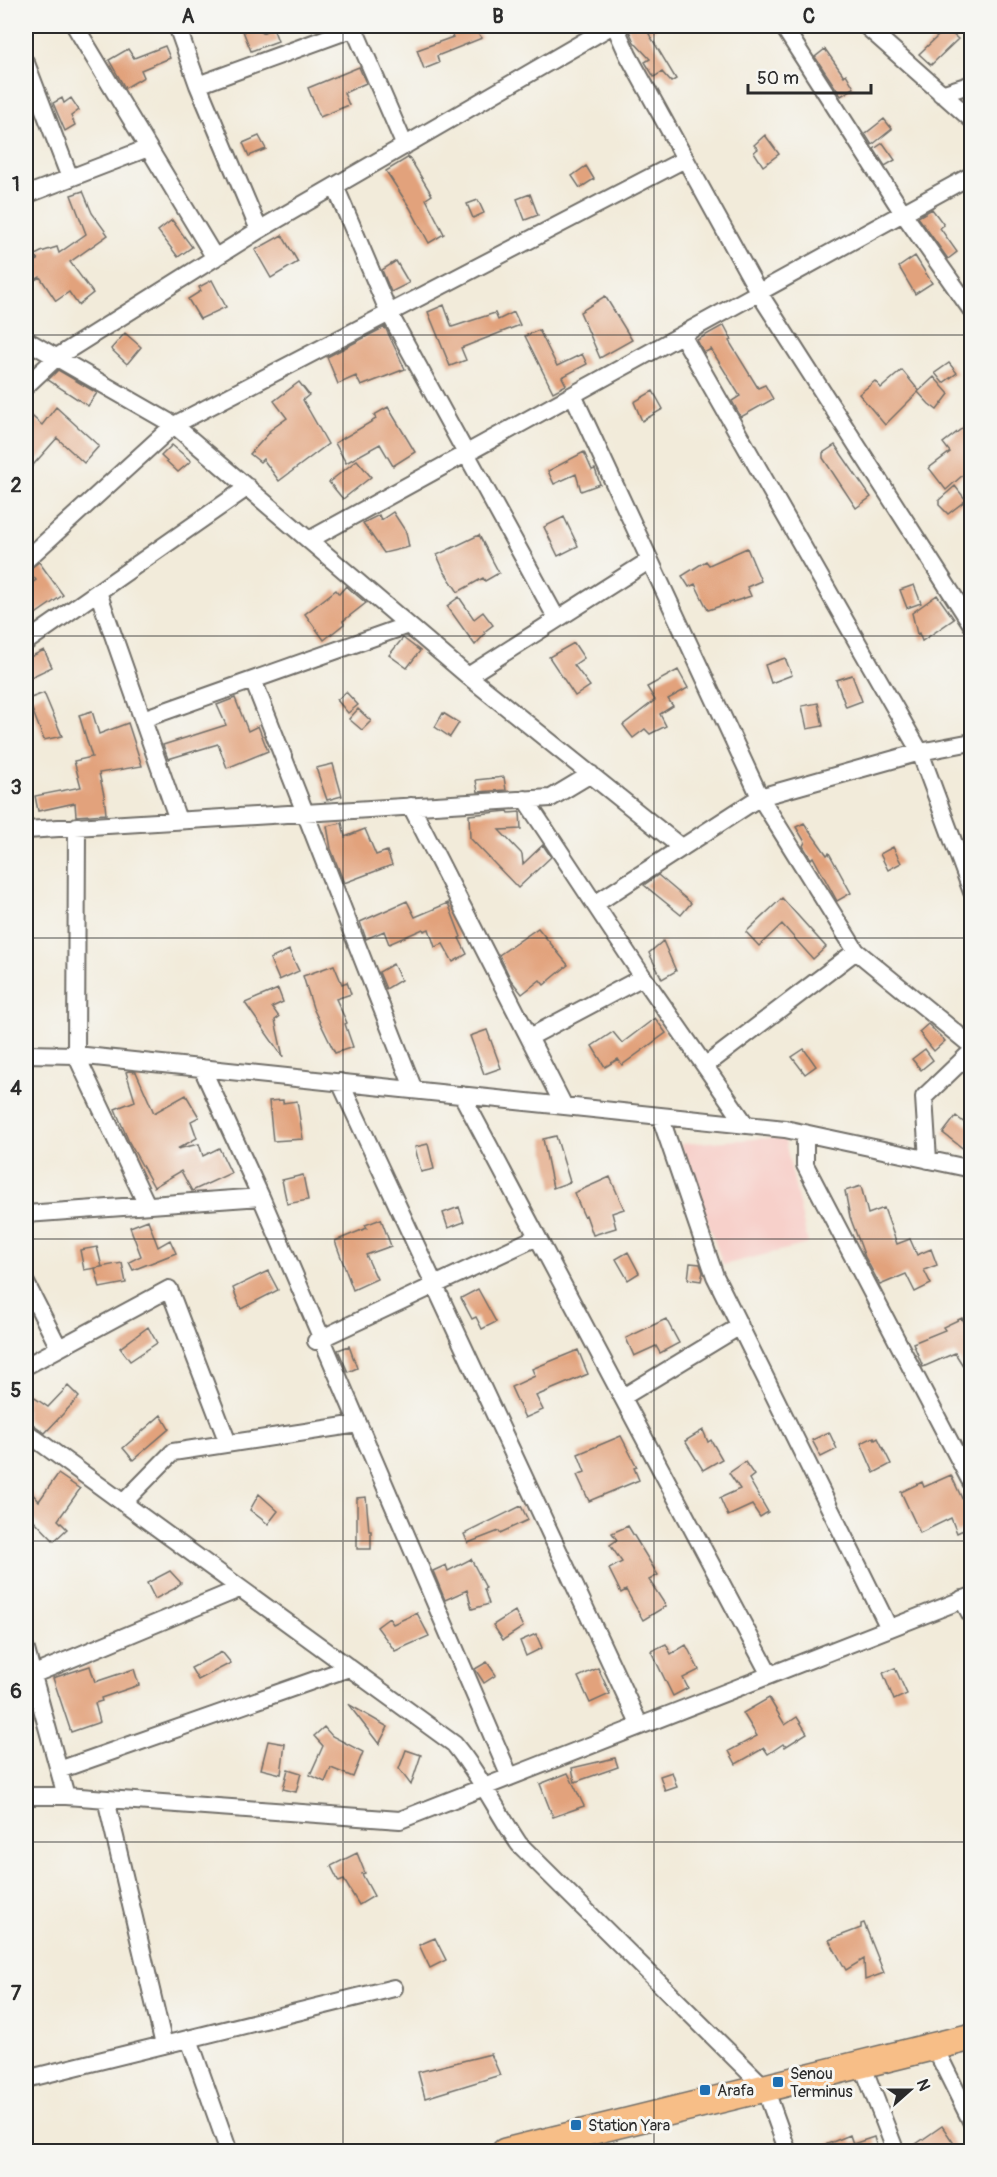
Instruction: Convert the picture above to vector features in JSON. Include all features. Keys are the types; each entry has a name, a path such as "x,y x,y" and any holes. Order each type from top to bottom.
{"highway":[{"path":"514,2150 972,2037"}],"street":[{"path":"75,26 214,258"},
{"path":"177,26 198,85 259,230"},
{"path":"198,85 356,26 405,146"},
{"path":"26,386 57,357 259,230 613,26 759,293 972,625"},
{"path":"783,26 903,213 972,311"},
{"path":"866,26 972,120"},
{"path":"26,63 70,178"},
{"path":"941,94 972,84"},
{"path":"26,195 148,148"},
{"path":"26,560 174,424 686,159"},
{"path":"309,540 972,176"},
{"path":"336,186 389,313 557,620"},
{"path":"682,335 920,752 972,892"},
{"path":"26,340 174,424 468,676 682,848"},
{"path":"573,395 760,797 856,951 972,1046"},
{"path":"26,642 248,487"},
{"path":"468,676 650,560"},
{"path":"98,592 178,820"},
{"path":"143,720 408,625"},
{"path":"254,680 414,1090"},
{"path":"595,904 760,797 920,752 972,742"},
{"path":"26,830 551,798 591,774"},
{"path":"525,799 643,977 746,1125"},
{"path":"411,806 564,1106"},
{"path":"77,826 76,1055 147,1205"},
{"path":"705,1066 856,951"},
{"path":"530,1037 643,977"},
{"path":"928,1160 924,1097 972,1052"},
{"path":"26,1054 76,1055 785,1129 928,1160 970,1172"},
{"path":"202,1068 261,1197 318,1339 358,1424 510,1776"},
{"path":"340,1082 640,1726"},
{"path":"462,1095 770,1675"},
{"path":"660,1116 715,1276 889,1628"},
{"path":"805,1133 805,1165 972,1484"},
{"path":"26,1214 261,1197"},
{"path":"318,1339 537,1237"},
{"path":"26,1283 59,1348"},
{"path":"26,1366 169,1289 228,1443"},
{"path":"623,1397 740,1326"},
{"path":"123,1503 173,1452 358,1424"},
{"path":"26,1432 454,1744 470,1763 519,1844 765,2088 788,2151"},
{"path":"32,1675 240,1589"},
{"path":"26,1796 66,1796 400,1820 967,1597 972,1617"},
{"path":"26,1650 66,1796"},
{"path":"59,1770 349,1668"},
{"path":"106,1799 164,2045"},
{"path":"26,2079 394,1988"},
{"path":"189,2039 228,2151"},
{"path":"934,2046 972,2123"},
{"path":"862,2064 896,2151"}],"shaded area":[{"path":"784,1137 808,1244 723,1265 680,1144"}],"building":[{"path":"241,26 259,26 262,33 273,28 278,41 251,51"},
{"path":"448,26 471,26 482,38 437,56 439,63 424,69 417,50 453,37"},
{"path":"627,26 659,26 649,34 676,79 671,82 662,72 654,77 645,62 650,59 634,42"},
{"path":"927,26 959,26 951,33 958,39 931,65 919,54 938,36"},
{"path":"165,46 170,58 141,70 144,77 125,88 109,60 128,49 134,58"},
{"path":"825,49 844,76 846,74 854,88 841,96 815,57"},
{"path":"359,67 366,83 344,93 349,105 320,117 308,88"},
{"path":"62,98 64,103 71,98 79,110 71,116 75,125 65,131 53,103"},
{"path":"884,119 892,129 872,145 865,134"},
{"path":"765,135 779,154 763,166 754,152 758,149 754,145"},
{"path":"259,136 266,149 249,156 243,143"},
{"path":"883,143 895,160 885,166 874,149"},
{"path":"409,157 432,195 426,199 444,234 429,243 386,171"},
{"path":"586,166 594,179 580,188 572,176"},
{"path":"83,191 92,213 108,235 70,262 93,293 78,305 69,292 56,301 40,277 31,282 26,273 26,267 38,260 35,255 57,247 59,253 86,234 71,195"},
{"path":"530,194 538,215 525,220 517,199"},
{"path":"478,200 484,213 473,218 467,204"},
{"path":"932,209 944,225 940,228 957,252 948,259 918,217"},
{"path":"172,220 192,247 178,257 158,231"},
{"path":"282,235 298,262 271,278 255,250"},
{"path":"915,256 932,283 915,294 899,267"},
{"path":"396,261 409,283 391,292 382,270"},
{"path":"212,280 226,307 200,319 188,299 201,291 199,287"},
{"path":"605,296 632,340 600,358 580,312"},
{"path":"444,305 452,327 495,313 498,320 514,312 520,325 461,348 466,360 450,366 428,312"},
{"path":"724,325 732,340 729,341 758,388 765,385 773,399 741,417 732,401 740,396 711,349 704,353 697,340"},
{"path":"385,327 405,369 361,386 356,376 338,384 327,357"},
{"path":"539,330 557,366 582,354 587,364 562,377 566,385 553,392 525,336"},
{"path":"125,333 141,347 127,364 111,349"},
{"path":"949,363 957,373 943,383 935,373"},
{"path":"58,370 97,393 88,406 48,380"},
{"path":"902,370 919,391 934,377 949,394 937,410 918,392 885,425 859,394 875,381 881,388"},
{"path":"299,382 309,395 303,400 328,444 279,481 263,459 260,462 250,454 269,431 287,418 274,401"},
{"path":"653,391 663,409 642,421 634,402"},
{"path":"56,407 99,446 84,463 57,438 26,473 26,411 42,425"},
{"path":"388,407 415,452 393,466 380,444 346,463 335,443 376,419 374,415"},
{"path":"972,421 972,467 946,490 929,468 950,452 943,443"},
{"path":"172,445 191,461 178,472 161,456"},
{"path":"835,445 871,497 856,508 823,458 823,453"},
{"path":"584,452 592,470 595,469 600,484 581,491 576,474 554,484 548,471"},
{"path":"357,460 371,477 343,499 329,482"},
{"path":"955,486 966,500 948,514 939,505 939,500"},
{"path":"393,512 406,532 409,547 384,553 363,523 379,515 381,520"},
{"path":"564,517 578,546 558,556 544,527"},
{"path":"479,535 499,573 485,581 483,578 458,592 444,571 437,555"},
{"path":"747,548 761,581 747,587 751,596 708,610 695,584 689,587 682,576 706,561 709,565"},
{"path":"39,562 63,595 34,615 26,606 26,602 34,595 28,586 36,580 28,570"},
{"path":"914,585 921,603 907,608 900,590"},
{"path":"346,586 366,603 324,640 305,614 336,590 339,594"},
{"path":"937,595 954,619 922,641 919,633 917,634 912,613"},
{"path":"459,597 474,619 483,612 493,625 484,632 485,634 475,645 447,606"},
{"path":"403,638 420,651 407,668 389,655"},
{"path":"574,643 584,658 574,665 590,686 575,696 549,657"},
{"path":"44,650 52,667 31,677 26,659"},
{"path":"785,658 792,675 771,683 765,665"},
{"path":"678,670 688,688 668,699 673,706 660,714 666,726 650,734 645,729 633,738 623,725 655,700 647,687"},
{"path":"852,675 862,701 846,707 836,680"},
{"path":"346,692 358,705 348,713 337,700"},
{"path":"44,693 62,736 44,740 28,699"},
{"path":"235,698 248,731 258,726 268,751 227,768 218,744 168,759 163,745 226,725 217,705"},
{"path":"818,703 823,726 807,729 802,706"},
{"path":"358,709 371,721 362,730 349,719"},
{"path":"92,711 99,734 128,723 142,766 99,773 106,814 76,816 75,803 38,811 35,796 81,787 74,761 92,757 79,715"},
{"path":"443,713 459,723 450,737 435,727"},
{"path":"333,764 342,796 327,800 316,768"},
{"path":"504,777 506,790 478,792 476,780"},
{"path":"508,811 509,813 520,812 521,829 499,830 522,854 523,864 543,845 551,857 518,888 470,838 469,815"},
{"path":"342,823 345,837 365,829 376,855 387,851 392,865 344,883 331,849 327,826"},
{"path":"804,823 827,855 829,853 851,893 837,901 813,857 811,859 803,846 805,842 796,827"},
{"path":"893,847 901,863 888,870 880,854"},
{"path":"658,875 691,903 681,915 644,885"},
{"path":"782,898 826,947 813,959 782,924 759,946 746,932"},
{"path":"407,901 415,917 448,903 461,937 459,938 467,954 453,962 443,944 435,947 429,929 424,931 423,929 389,944 384,931 366,939 360,922"},
{"path":"538,928 568,965 544,985 540,980 522,994 511,980 499,955"},
{"path":"663,941 676,971 662,979 649,953"},
{"path":"289,950 299,971 279,980 270,959"},
{"path":"393,964 401,980 386,989 379,972"},
{"path":"334,965 342,984 347,982 351,994 336,999 347,1023 345,1024 353,1047 335,1053 313,1008 303,976"},
{"path":"278,989 283,1002 272,1007 279,1017 275,1020 283,1057 245,1003"},
{"path":"655,1018 666,1033 622,1065 618,1059 605,1067 592,1046 613,1032 622,1043"},
{"path":"928,1024 945,1041 934,1051 919,1032"},
{"path":"487,1030 501,1068 484,1074 470,1036"},
{"path":"804,1049 816,1066 805,1074 792,1057"},
{"path":"925,1049 933,1060 921,1070 912,1059"},
{"path":"126,1072 136,1072 154,1113 186,1095 199,1117 191,1121 197,1138 177,1149 199,1144 203,1156 219,1148 231,1173 192,1191 181,1171 154,1187 129,1142 115,1109 135,1101"},
{"path":"283,1100 283,1103 297,1101 303,1139 273,1141 269,1101"},
{"path":"956,1116 972,1129 972,1141 965,1150 943,1133"},
{"path":"556,1136 570,1182 553,1188 543,1139"},
{"path":"428,1144 434,1169 421,1172 415,1147"},
{"path":"303,1175 308,1200 287,1204 282,1180"},
{"path":"610,1177 624,1209 612,1213 616,1228 593,1235 586,1215 584,1216 574,1193"},
{"path":"861,1186 868,1214 884,1208 897,1244 910,1239 917,1255 931,1249 937,1265 924,1270 931,1284 915,1292 906,1274 880,1285 865,1257 850,1217 845,1191"},
{"path":"459,1207 464,1222 448,1228 443,1213"},
{"path":"381,1219 391,1246 366,1255 377,1279 353,1290 335,1241 367,1228 365,1225"},
{"path":"148,1220 158,1247 170,1240 176,1253 133,1270 129,1262 141,1256 130,1227"},
{"path":"97,1247 102,1267 84,1270 80,1250"},
{"path":"628,1252 639,1273 628,1280 616,1259"},
{"path":"122,1263 126,1283 100,1288 95,1268"},
{"path":"690,1263 700,1264 703,1272 701,1281 688,1279"},
{"path":"268,1271 278,1290 241,1309 233,1288"},
{"path":"478,1289 496,1322 482,1329 476,1317 472,1319 461,1298"},
{"path":"962,1318 972,1335 972,1380 955,1353 923,1367 913,1343 945,1330 943,1327"},
{"path":"666,1319 679,1343 660,1353 656,1346 634,1356 626,1338"},
{"path":"148,1327 157,1343 130,1361 120,1348"},
{"path":"349,1346 357,1368 348,1372 338,1350"},
{"path":"578,1350 588,1374 536,1396 543,1410 525,1418 511,1387 535,1376 532,1369"},
{"path":"68,1386 79,1397 45,1433 26,1419 26,1392 48,1407"},
{"path":"161,1415 169,1429 133,1460 123,1448"},
{"path":"703,1430 708,1442 711,1440 722,1459 703,1470 685,1441"},
{"path":"829,1432 837,1449 821,1457 812,1440"},
{"path":"621,1436 637,1467 634,1468 639,1480 589,1501 577,1475 585,1472 578,1454"},
{"path":"874,1437 875,1440 878,1438 891,1464 874,1473 861,1443"},
{"path":"745,1462 754,1475 749,1479 768,1512 760,1517 752,1505 728,1516 720,1498 740,1489 729,1473"},
{"path":"58,1474 80,1489 58,1520 67,1529 54,1541 26,1512 26,1487 39,1501"},
{"path":"951,1475 972,1520 972,1526 957,1533 951,1518 920,1533 901,1492 922,1482 924,1487"},
{"path":"259,1494 278,1511 268,1524 250,1510"},
{"path":"366,1497 371,1549 357,1549 357,1498"},
{"path":"521,1506 528,1520 500,1533 499,1531 468,1543 464,1534"},
{"path":"628,1526 658,1575 649,1580 666,1606 643,1620 626,1590 621,1593 609,1569 622,1562 610,1545 617,1540 612,1533"},
{"path":"471,1559 486,1588 484,1589 489,1604 472,1609 467,1590 445,1600 433,1571 446,1565 448,1571"},
{"path":"170,1571 181,1583 155,1599 147,1583"},
{"path":"515,1611 523,1627 503,1640 493,1625"},
{"path":"417,1613 429,1636 395,1651 377,1627 389,1618 393,1624"},
{"path":"536,1634 542,1648 526,1656 520,1641"},
{"path":"666,1644 671,1654 686,1645 699,1670 683,1678 688,1688 673,1696 651,1651"},
{"path":"222,1652 231,1663 198,1680 191,1668"},
{"path":"487,1662 496,1675 484,1683 475,1669"},
{"path":"90,1666 95,1682 134,1669 139,1685 101,1698 102,1701 95,1703 100,1722 71,1732 53,1678"},
{"path":"598,1668 610,1694 590,1703 578,1677"},
{"path":"895,1668 907,1694 894,1700 883,1673"},
{"path":"769,1698 785,1725 797,1717 807,1733 785,1747 783,1744 768,1754 764,1748 736,1764 729,1751 757,1736 743,1713"},
{"path":"348,1704 388,1727 379,1744"},
{"path":"324,1727 332,1736 363,1752 353,1777 331,1768 325,1782 310,1775 323,1746 314,1736"},
{"path":"268,1741 285,1744 281,1774 261,1769"},
{"path":"406,1750 421,1755 411,1785 399,1769"},
{"path":"615,1758 618,1767 575,1782 572,1768"},
{"path":"288,1769 301,1773 296,1792 283,1789"},
{"path":"672,1772 677,1787 665,1791 660,1776"},
{"path":"568,1773 584,1806 553,1817 540,1784"},
{"path":"357,1853 365,1873 362,1874 374,1896 359,1905 344,1880 339,1882 331,1866"},
{"path":"864,1923 884,1973 865,1980 864,1959 846,1970 829,1940 861,1928 861,1924"},
{"path":"435,1938 446,1960 430,1968 419,1945"},
{"path":"491,2054 500,2075 425,2098 418,2072"},
{"path":"942,2126 959,2151 906,2151"},
{"path":"850,2135 853,2144 874,2137 878,2151 810,2151"}],"place":[{"name":"Senou Terminus","path":"778,2082"},
{"name":"Arafa","path":"705,2090"},
{"name":"Station Yara","path":"576,2125"}]}
